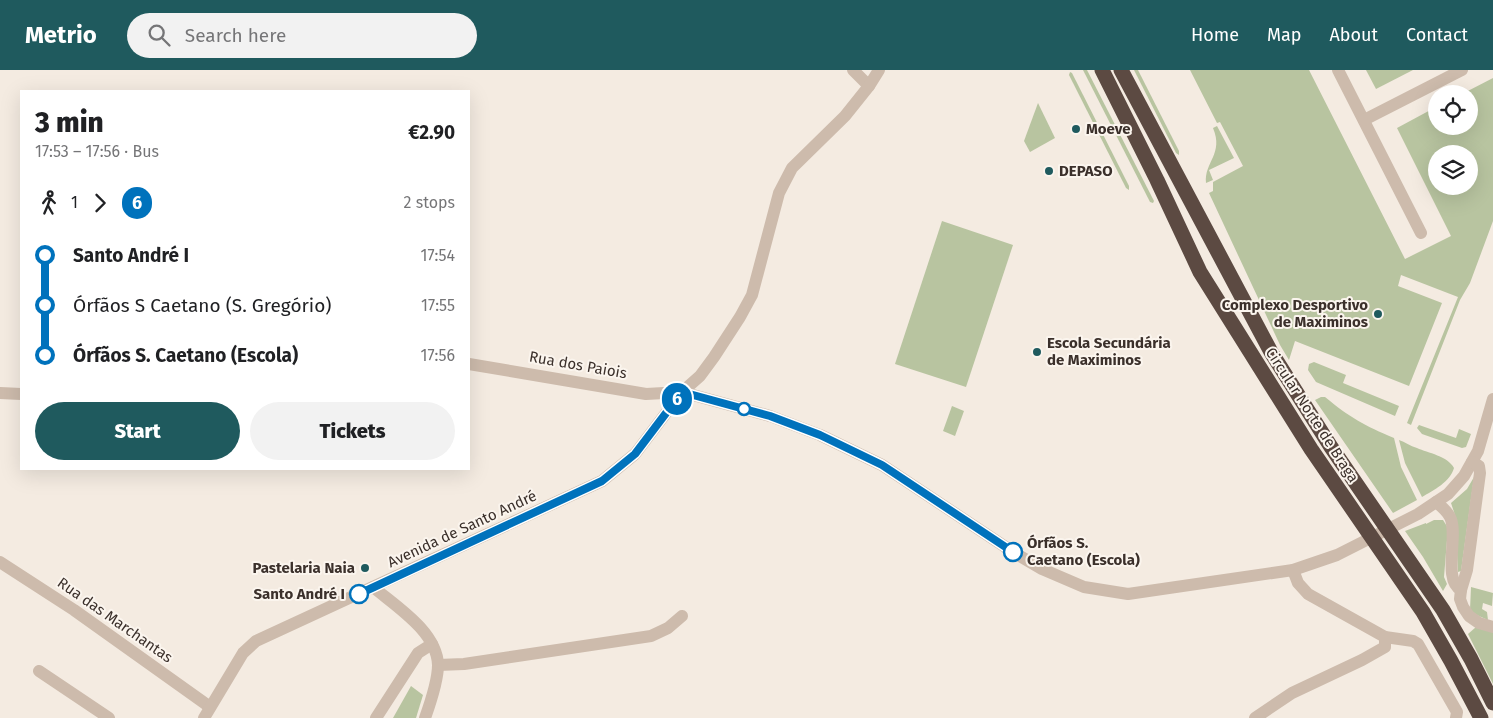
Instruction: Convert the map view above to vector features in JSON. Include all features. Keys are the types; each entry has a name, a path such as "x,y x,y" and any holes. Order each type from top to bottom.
{"highway":[{"name":"Circular Norte de Braga","path":"1102,70 1200,272 1311,449 1423,612 1452,660 1481,718"},
{"name":"Circular Norte de Braga","path":"1121,70 1271,352 1331,447 1443,610 1493,703"}],"street":[{"path":"853,70 869,86"},
{"name":"Avenida de Santo André","path":"207,713 243,653 256,641 602,481 635,454 682,392 700,376 740,317 752,294 779,193 792,168 845,116 879,70"},
{"path":"1338,70 1421,233"},
{"path":"1364,120 1462,70"},
{"name":"Rua dos Paiois","path":"470,364 646,394 682,392 770,416 820,435 874,461 1042,569 1084,588 1128,594 1293,570 1337,555 1418,514 1455,487 1472,462 1483,437 1493,399"},
{"path":"0,393 20,394"},
{"path":"1472,462 1478,466 1480,473 1460,599 1468,616 1479,623 1493,627"},
{"path":"1436,502 1450,517 1453,527 1452,569 1455,583 1461,590"},
{"name":"Rua das Marchantas","path":"0,562 74,610 207,713"},
{"path":"1293,570 1298,584 1308,594 1385,637 1418,644 1456,712 1456,718"},
{"path":"373,587 423,628 432,644 438,665 431,700 424,718"},
{"path":"438,665 464,664 650,636 668,628 682,616"},
{"path":"1255,718 1292,693 1385,647 1385,637"},
{"path":"376,718 418,653 432,644"},
{"path":"39,671 110,718"}],"green space":[{"path":"1083,70 1087,70 1154,201 1153,203 1150,202"},
{"path":"1134,70 1138,70 1179,151 1179,155 1176,153"},
{"path":"1190,70 1309,70 1405,259 1451,236 1430,195 1478,195 1478,145 1428,145 1428,190 1397,128 1428,111 1428,135 1478,135 1478,86 1493,78 1493,221 1470,283 1460,300 1411,425 1407,423 1458,297 1401,275 1398,286 1442,303 1409,386 1295,341 1289,360 1280,345 1209,193 1213,191 1213,182 1243,166 1220,122 1217,123"},
{"path":"1366,70 1413,70 1376,89"},
{"path":"1070,72 1129,186 1129,190 1126,188 1069,75"},
{"path":"1038,103 1055,138 1030,152 1024,141"},
{"path":"1217,126 1234,158 1209,170 1213,180 1206,183 1206,176 1216,145 1213,128"},
{"path":"942,221 1013,245 966,387 895,364"},
{"path":"1314,362 1346,375 1343,383 1399,406 1395,416 1316,382 1308,370 1309,364"},
{"path":"1325,397 1358,421 1394,438 1401,467 1417,500 1393,513 1315,400"},
{"path":"952,406 964,411 955,436 943,431"},
{"path":"1419,425 1456,438 1459,429 1471,434 1466,447 1462,448 1422,434 1417,428"},
{"path":"1399,440 1447,461 1454,468 1452,473 1441,485 1422,497 1405,463"},
{"path":"1474,477 1461,571 1458,572 1455,515 1451,503 1467,489"},
{"path":"1434,520 1443,520 1448,528 1444,577 1447,584 1443,591 1405,531"},
{"path":"1471,587 1493,593 1492,606 1483,603 1482,609 1487,612 1488,620 1472,613 1470,610"},
{"path":"1476,627 1493,631 1493,684 1468,634"},
{"path":"411,686 423,695 416,718 393,718"}],"bus line":[{"name":"6","path":"359,594 602,481 635,454 682,392 770,416 820,435 882,465 1013,552"}],"place":[{"name":"Moeve","path":"1076,129"},
{"name":"DEPASO","path":"1049,171"},
{"name":"Complexo Desportivo de Maximinos","path":"1378,314"},
{"name":"Escola Secundária de Maximinos","path":"1037,352"},
{"name":"Órfãos S. Caetano (Escola)","path":"1013,552"},
{"name":"Pastelaria Naia","path":"365,568"},
{"name":"Santo André I","path":"359,594"}]}
